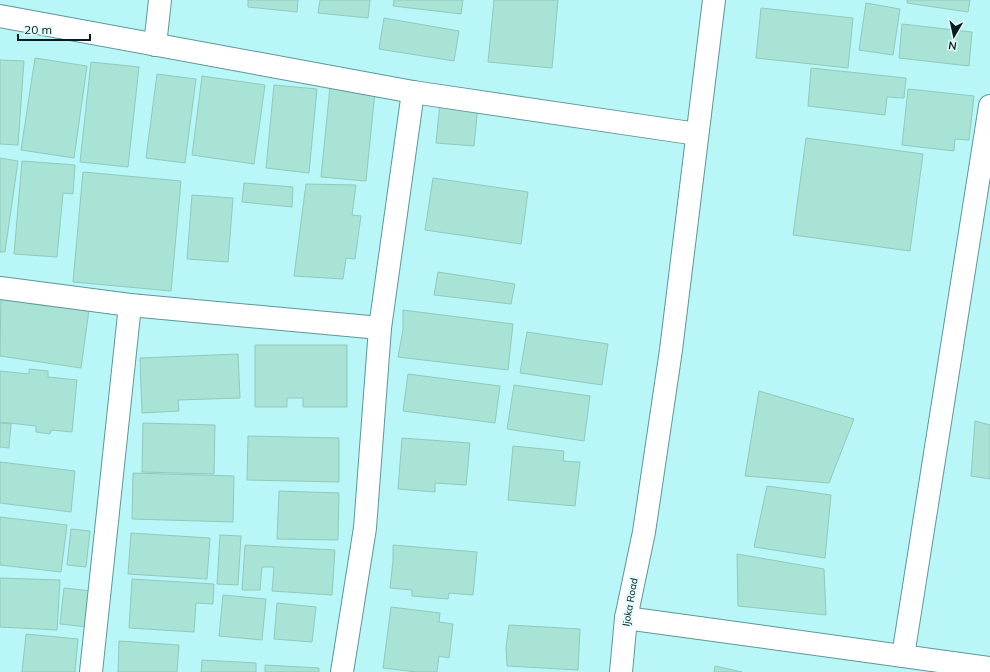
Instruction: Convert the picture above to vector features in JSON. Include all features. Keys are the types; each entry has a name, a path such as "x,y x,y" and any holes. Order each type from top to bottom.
{"street":[{"path":"154,45 160,0"},
{"name":"Ijoka Road","path":"621,672 626,618 644,532 671,350 714,0"},
{"path":"0,16 413,92 697,134"},
{"path":"342,672 365,528 380,328 413,92"},
{"path":"903,656 990,106"},
{"path":"0,288 130,305 380,328"},
{"path":"91,672 130,305"},
{"path":"626,618 990,668"}],"building":[{"path":"248,0 298,0 297,12 248,7"},
{"path":"320,0 370,0 368,18 318,13"},
{"path":"394,0 463,0 461,14 393,6"},
{"path":"494,0 558,0 552,68 488,62"},
{"path":"907,0 970,0 968,12 907,3"},
{"path":"866,3 900,9 893,55 859,50"},
{"path":"761,8 853,18 848,68 756,58"},
{"path":"384,18 459,31 454,61 379,49"},
{"path":"902,24 972,32 969,66 899,58"},
{"path":"35,58 87,66 74,158 21,150"},
{"path":"0,60 24,61 18,145 0,144"},
{"path":"91,62 139,67 128,167 80,162"},
{"path":"811,68 906,78 904,98 887,97 885,115 808,106"},
{"path":"157,74 196,79 185,163 146,158"},
{"path":"202,76 265,85 254,164 192,155"},
{"path":"274,85 317,89 309,173 266,168"},
{"path":"330,87 375,92 366,181 321,177"},
{"path":"908,89 974,96 969,140 955,139 954,151 902,145"},
{"path":"440,102 478,105 474,146 436,143"},
{"path":"806,138 923,154 910,251 793,235"},
{"path":"0,158 18,161 5,252 0,252"},
{"path":"22,161 75,165 73,194 63,193 57,257 14,254"},
{"path":"83,172 181,181 171,291 73,282"},
{"path":"433,178 528,192 521,244 425,230"},
{"path":"244,183 293,187 292,207 242,202"},
{"path":"306,184 356,185 352,215 361,216 355,259 346,258 343,279 294,276"},
{"path":"192,195 233,198 228,262 187,259"},
{"path":"438,272 515,284 511,304 434,295"},
{"path":"1,293 28,297 27,303 47,306 48,297 90,303 81,368 0,356"},
{"path":"403,310 513,324 508,370 398,357 403,330"},
{"path":"527,332 608,344 602,385 520,373"},
{"path":"255,345 347,345 347,407 303,407 303,398 287,398 287,407 255,407"},
{"path":"238,354 240,398 178,400 179,411 142,413 140,358"},
{"path":"29,369 48,371 48,377 77,380 72,432 51,430 50,434 36,432 36,426 0,422 0,371 29,374"},
{"path":"408,374 500,386 495,423 403,411"},
{"path":"514,385 590,396 584,441 507,429"},
{"path":"759,391 854,419 829,483 745,476"},
{"path":"975,421 990,425 990,479 971,476"},
{"path":"0,423 11,424 9,448 0,447"},
{"path":"143,423 215,425 214,474 142,472"},
{"path":"248,436 339,438 339,482 247,480"},
{"path":"402,438 470,443 466,485 435,483 435,492 398,489"},
{"path":"513,446 564,451 563,461 580,462 575,506 508,500"},
{"path":"0,462 75,471 71,512 0,503"},
{"path":"133,473 234,476 233,522 132,519"},
{"path":"767,486 831,495 825,558 754,547"},
{"path":"279,491 339,493 338,540 277,539"},
{"path":"0,517 67,525 61,572 0,565"},
{"path":"71,529 90,531 86,567 67,565"},
{"path":"131,533 210,538 207,579 128,574"},
{"path":"220,535 241,536 238,585 217,584"},
{"path":"245,545 335,550 332,595 272,591 274,567 262,567 260,590 242,590"},
{"path":"393,545 477,552 473,595 449,593 448,599 412,596 412,590 390,588"},
{"path":"737,554 824,569 826,615 738,606"},
{"path":"0,578 60,580 57,630 0,627"},
{"path":"132,579 214,584 213,604 196,603 194,632 129,628"},
{"path":"64,588 92,591 88,627 60,624"},
{"path":"223,595 266,599 262,640 219,636"},
{"path":"277,603 316,607 312,642 274,639"},
{"path":"391,607 440,613 439,622 453,624 449,658 439,656 437,672 417,672 383,668"},
{"path":"509,625 580,629 578,670 507,666 506,647"},
{"path":"26,634 78,639 75,672 22,672"},
{"path":"119,641 179,645 177,672 118,672"},
{"path":"202,660 256,663 256,672 201,672"},
{"path":"265,665 319,668 319,672 265,672"},
{"path":"715,666 742,672 714,672"}]}
